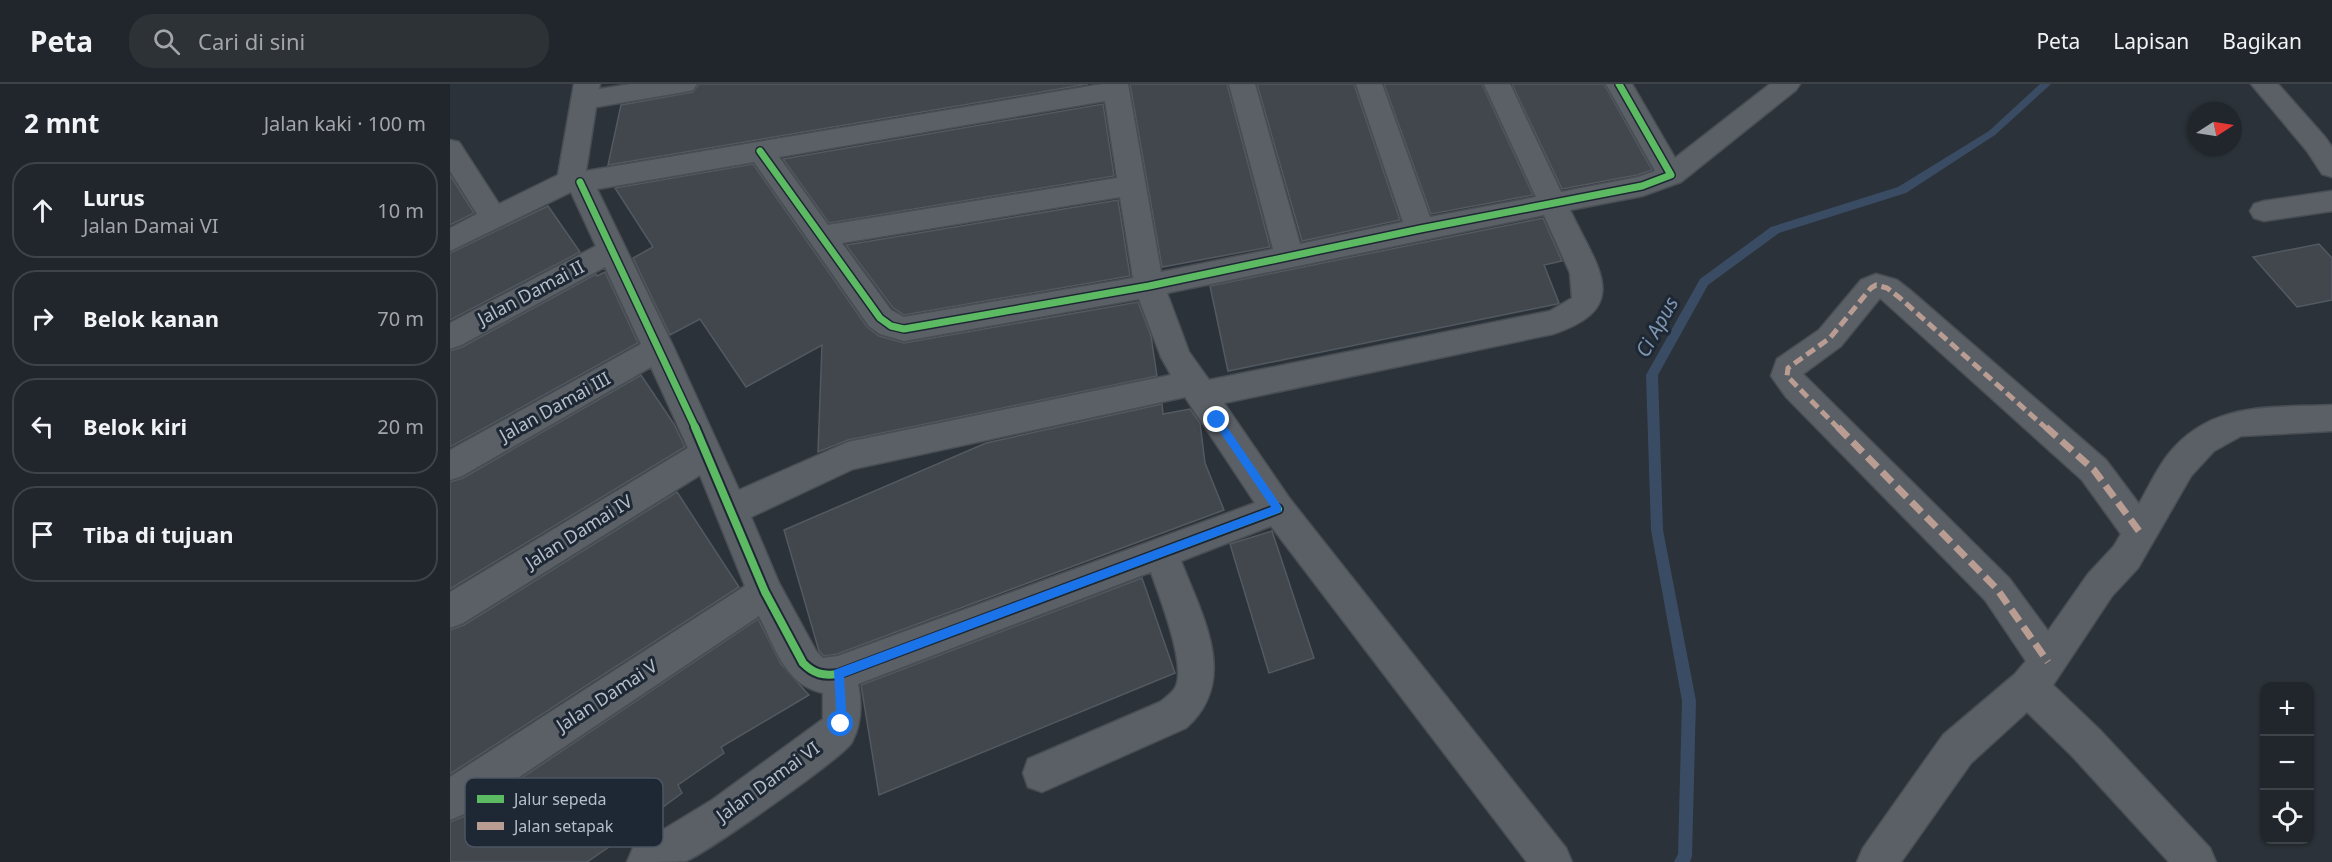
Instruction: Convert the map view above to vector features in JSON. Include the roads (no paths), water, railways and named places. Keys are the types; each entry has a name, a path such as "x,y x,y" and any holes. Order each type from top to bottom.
{"street":[{"path":"684,84 585,92 575,181 613,250 659,348 707,453 765,592 803,663 812,673 823,677 838,674 1278,509"},
{"path":"1242,84 1289,257"},
{"path":"1369,84 1420,229"},
{"path":"731,510 848,456 1553,322 1573,315 1586,303 1590,289 1554,203 1497,84"},
{"path":"760,151 880,318 891,326 904,329 1149,286 1420,229 1642,186 1671,175 1787,84"},
{"path":"2264,84 2332,166"},
{"path":"1623,86 1671,175"},
{"path":"450,240 575,181 760,151 1115,88 1149,286 1176,357 1278,509 1545,853"},
{"path":"450,149 494,218"},
{"path":"822,236 1132,185"},
{"path":"2264,211 2332,201"},
{"name":"Jalan Damai II","path":"450,337 613,250"},
{"path":"2139,531 2094,470 1887,288 1876,285 1870,288 1830,338 1788,368 1787,376 1797,388 1997,589 2038,675 2086,743 2196,862"},
{"name":"Jalan Damai III","path":"450,466 659,348"},
{"path":"1877,862 1957,749 2038,675 2100,585 2126,557 2139,531 2179,466 2203,441 2224,428 2241,423 2332,418"},
{"name":"Jalan Damai IV","path":"450,611 707,453"},
{"path":"1042,773 1173,715 1189,702 1195,686 1196,658 1161,553"},
{"name":"Jalan Damai V","path":"483,778 765,592"},
{"name":"Jalan Damai VI","path":"647,862 726,814 835,734 842,717 838,674"},
{"name":"Jalan Damai V","path":"450,800 465,790"}],"waterway":[{"name":"Ci Apus","path":"1681,862 1685,856 1689,701 1657,530 1652,375 1704,282 1775,230 1902,190 1992,133 2046,84"}]}
